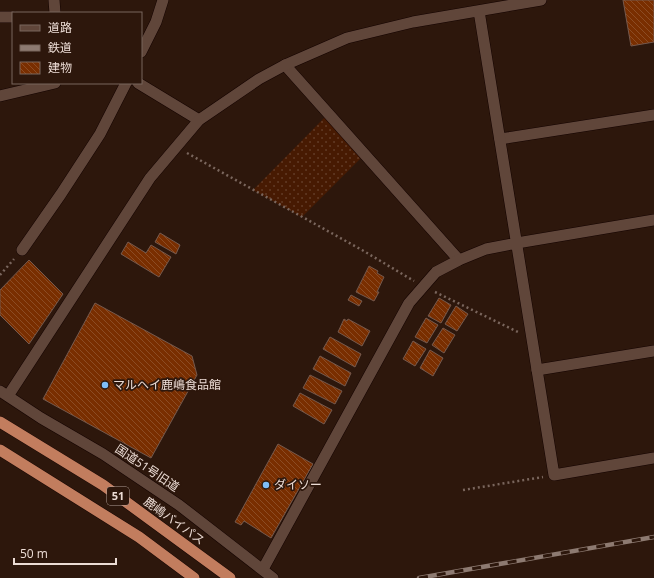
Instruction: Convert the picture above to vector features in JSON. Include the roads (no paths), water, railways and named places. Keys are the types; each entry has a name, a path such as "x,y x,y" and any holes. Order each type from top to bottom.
{"highway":[{"name":"鹿嶋バイパス","path":"0,422 103,485 230,578"},
{"name":"51","path":"0,450 139,537 194,578"}],"street":[{"path":"54,0 55,12"},
{"path":"142,50 156,22 163,0"},
{"path":"4,393 150,178 199,120 260,79 285,65 347,38 412,22 541,0"},
{"path":"479,11 554,475 654,458"},
{"path":"0,17 12,17"},
{"path":"285,65 459,260"},
{"path":"0,96 51,84"},
{"path":"22,250 100,134 125,84"},
{"path":"140,84 199,120"},
{"path":"500,139 654,115"},
{"path":"263,570 409,304 436,272 459,260 486,249 517,242 654,220"},
{"path":"538,370 654,351"},
{"name":"国道51号旧道","path":"4,393 41,418 103,454 179,505 273,578"}],"railway":[{"path":"419,578 654,537"}],"place":[{"name":"マルヘイ鹿嶋食品館","path":"105,385"},
{"name":"ダイソー","path":"266,485"}]}
